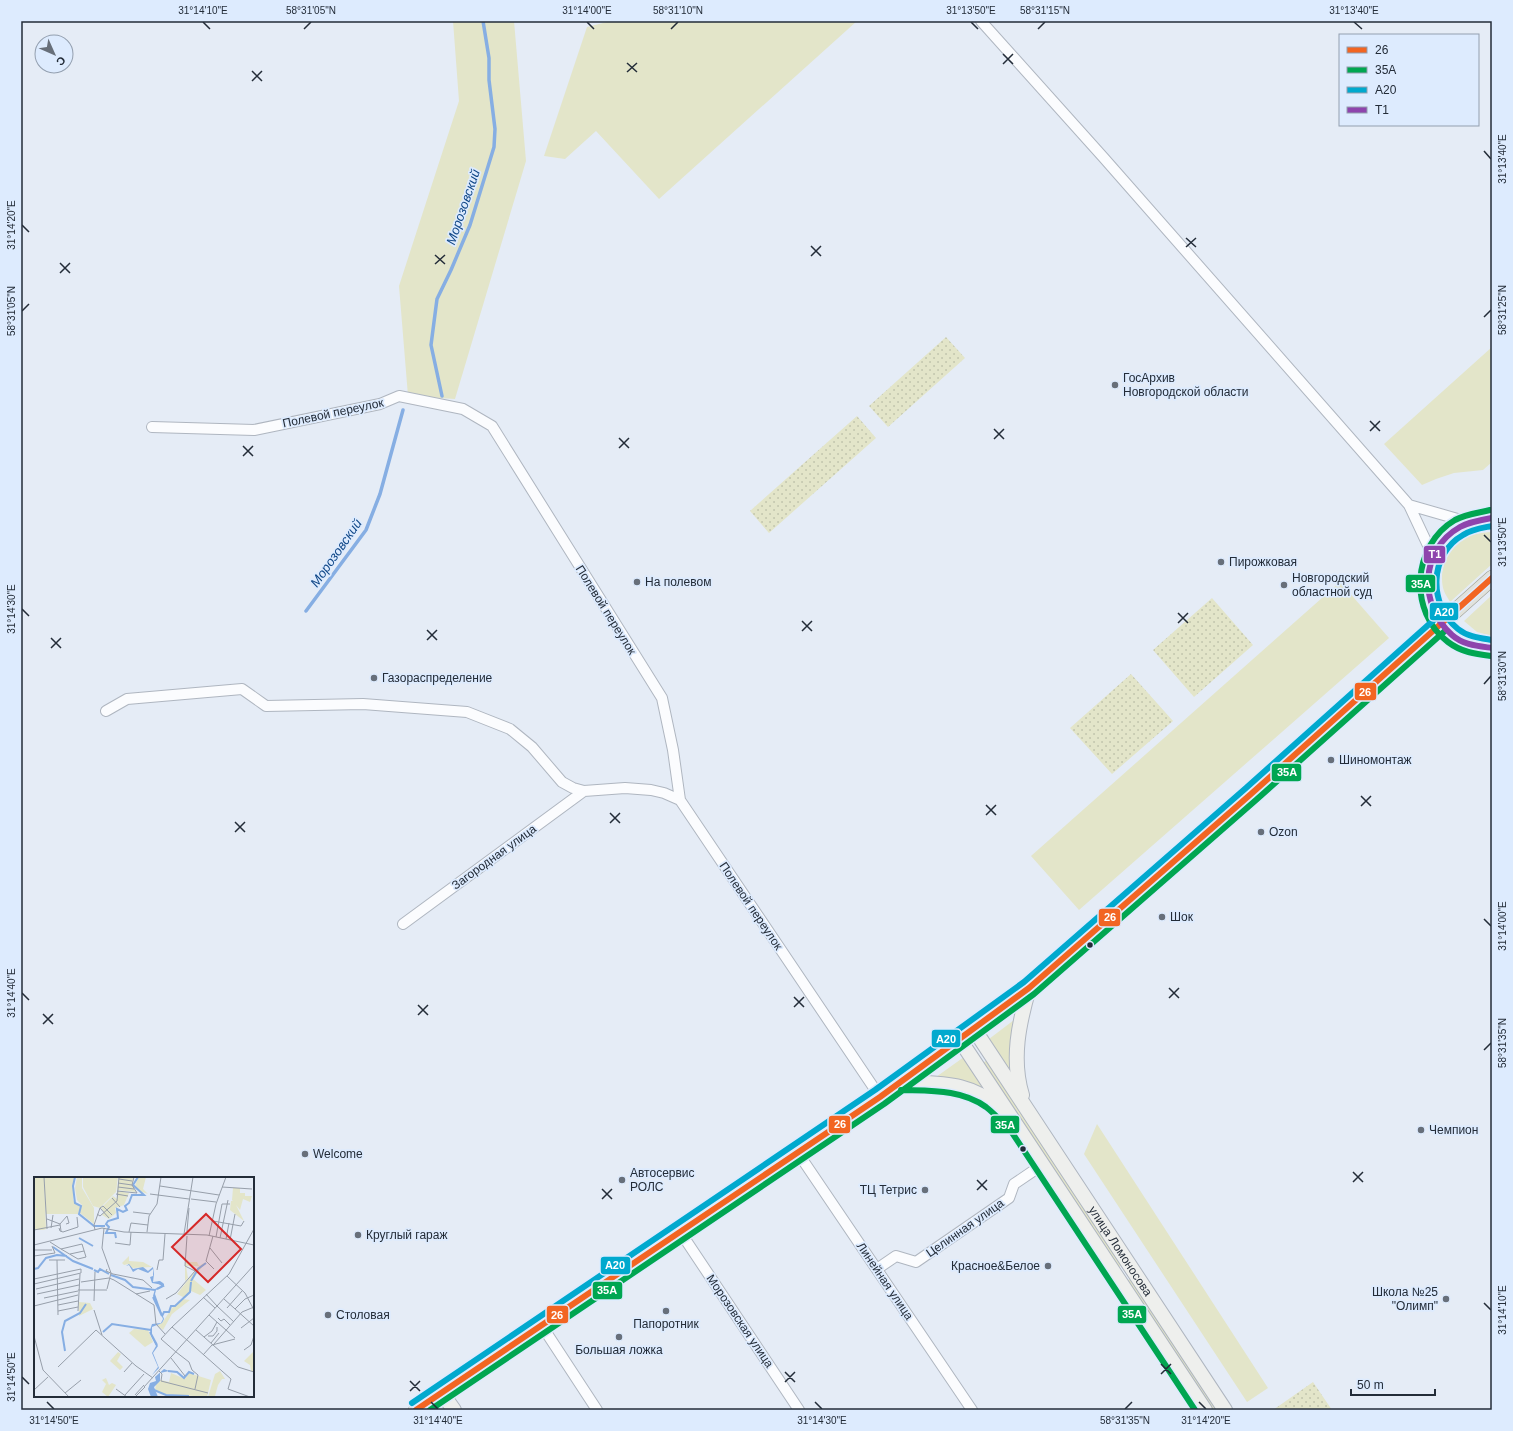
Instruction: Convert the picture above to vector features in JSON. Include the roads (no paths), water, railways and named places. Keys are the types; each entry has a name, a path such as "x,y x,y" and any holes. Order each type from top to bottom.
{"main road":[{"path":"1492,518 1468,522 1454,530 1442,542 1433,556 1427,580 1427,592 1432,609 1441,624 1451,634 1462,641 1475,646 1492,648"},
{"path":"416,1410 880,1097 960,1040 1029,988 1251,794 1492,578"},
{"name":"улица Ломоносова","path":"1029,988 1018,1031 1016,1064 1022,1098 1029,1112"},
{"name":"улица Ломоносова","path":"974,1029 1225,1410"},
{"name":"улица Ломоносова","path":"960,1040 1205,1410"},
{"name":"улица Ломоносова","path":"901,1082 945,1083 974,1091 996,1104 1017,1126"},
{"path":"1118,1278 1132,1269"},
{"path":"442,1393 454,1410"}],"street":[{"path":"981,21 1108,162 1409,505 1433,556"},
{"name":"Полевой переулок","path":"152,427 254,430 380,404 399,396 462,409 492,426 662,698 673,750 680,800 880,1097"},
{"path":"1409,505 1468,522"},
{"path":"106,711 127,699 242,689 266,706 363,704 467,712 510,729 532,746 562,782 573,788 584,791 625,788 651,790 664,793 680,800"},
{"name":"Загородная улица","path":"403,924 584,791"},
{"name":"Линейная улица","path":"798,1153 972,1410"},
{"name":"Целинная улица","path":"877,1269 896,1256 916,1262 1009,1198 1014,1184 1042,1165"},
{"name":"Морозовская улица","path":"680,1232 799,1410"},
{"path":"542,1326 597,1410"}],"waterway":[{"name":"Морозовский","path":"442,396 431,345 437,299 470,225 494,147 495,129 489,80 489,58 483,21"},
{"name":"Морозовский","path":"306,611 366,530 380,494 403,410"}],"place":[{"name":"ГосАрхив Новгородской области","path":"1115,385"},
{"name":"Пирожковая","path":"1221,562"},
{"name":"На полевом","path":"637,582"},
{"name":"Новгородский областной суд","path":"1284,585"},
{"name":"Газораспределение","path":"374,678"},
{"name":"Шиномонтаж","path":"1331,760"},
{"name":"Ozon","path":"1261,832"},
{"name":"Шок","path":"1162,917"},
{"name":"Чемпион","path":"1421,1130"},
{"name":"Welcome","path":"305,1154"},
{"name":"Автосервис РОЛС","path":"622,1180"},
{"name":"ТЦ Тетрис","path":"925,1190"},
{"name":"Круглый гараж","path":"358,1235"},
{"name":"Красное&Белое","path":"1048,1266"},
{"name":"Школа №25 \"Олимп\"","path":"1446,1299"},
{"name":"Папоротник","path":"666,1311"},
{"name":"Столовая","path":"328,1315"},
{"name":"Большая ложка","path":"619,1337"}]}
